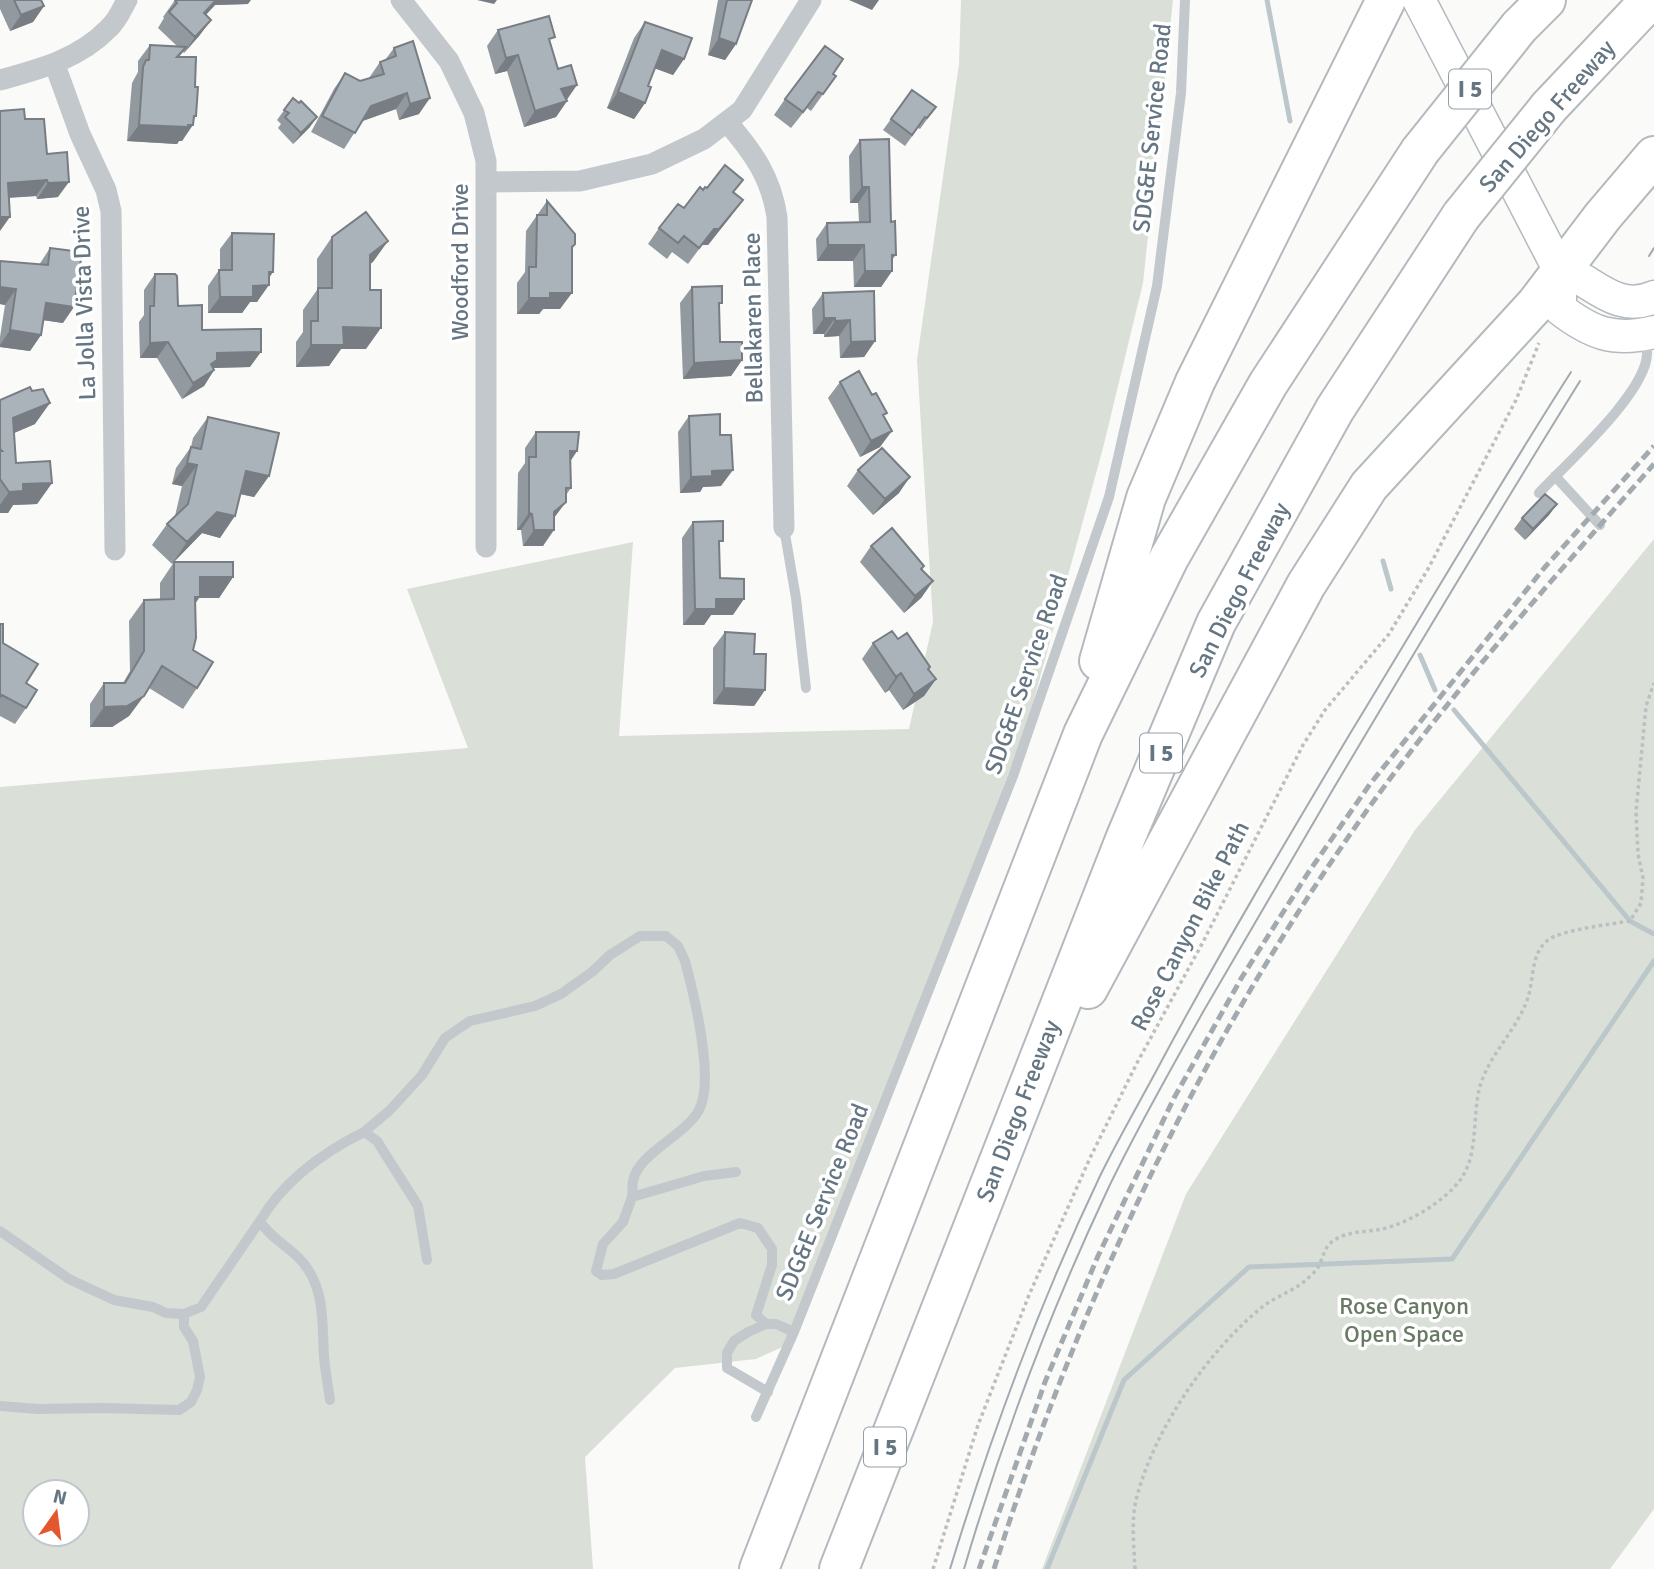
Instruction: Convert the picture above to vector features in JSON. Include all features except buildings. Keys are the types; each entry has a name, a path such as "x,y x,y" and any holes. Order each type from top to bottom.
{"highway":[{"path":"1083,734 1100,656 1146,498 1195,382 1386,0"},
{"name":"I 5","path":"759,1569 1083,734 1169,558 1269,384 1420,151 1519,27 1546,0"},
{"name":"San Diego Freeway","path":"839,1569 1126,837 1216,623 1335,409 1461,216 1549,107 1650,0"},
{"path":"933,1326 1077,1009 1306,585 1368,486 1536,304 1654,156"}],"main road":[{"path":"1419,0 1560,271 1560,309 1579,324 1604,334 1649,334"},
{"path":"1560,271 1585,281 1597,291 1625,302 1654,297"}],"street":[{"path":"0,80 55,65 73,56 110,27 127,0"},
{"name":"Woodford Drive","path":"401,0 449,61 474,113 486,162 486,547"},
{"path":"487,182 580,181 652,164 704,139 742,110 811,0"},
{"name":"La Jolla Vista Drive","path":"55,65 80,134 106,190 111,211 115,550"},
{"name":"Bellakaren Place","path":"727,122 751,150 773,192 777,218 784,528"}],"lane":[{"name":"SDG&E Service Road","path":"756,1418 794,1332 1013,776 1109,497 1157,286 1181,93 1185,0"},
{"path":"1539,493 1626,400 1641,375 1649,334"},
{"path":"1555,476 1600,525"},
{"path":"784,528 796,598 806,688"},
{"name":"SDG&E Service Road","path":"184,1314 201,1307 284,1187 330,1150 365,1132 390,1110 422,1075 445,1038 470,1021 535,1006 561,993 639,936 666,936 678,947 685,961 706,1076 700,1108 691,1122 639,1167 633,1179 632,1197 623,1222 603,1244 596,1271 602,1275 614,1274 740,1223 758,1228 772,1249 772,1265 756,1315 766,1324"},
{"path":"365,1132 377,1141 418,1206 427,1260"},
{"path":"632,1197 704,1176 736,1172"},
{"path":"260,1221 266,1232 287,1246 309,1271 323,1312 324,1358 330,1400"},
{"path":"0,1231 69,1279 114,1300 153,1307 166,1313 184,1314 184,1327 193,1341 200,1377 191,1402 179,1410 38,1409 0,1406"},
{"name":"SDG&E Service Road","path":"768,1392 727,1368 727,1353 734,1341 766,1324 776,1324 794,1332"}],"path":[{"name":"Rose Canyon Bike Path","path":"933,1569 978,1425 1029,1295 1090,1158 1303,745 1325,710 1389,634 1428,569 1516,400 1533,360 1540,331"},
{"path":"1135,1569 1135,1502 1153,1448 1180,1400 1226,1342 1262,1307 1304,1282 1317,1269 1324,1249 1335,1239 1359,1231 1384,1228 1429,1210 1461,1178 1470,1156 1480,1087 1495,1052 1514,1027 1527,1002 1536,953 1549,939 1630,921 1641,904 1643,878 1638,854 1636,812 1646,706 1654,683"}],"green space":[{"path":"961,0 1173,0 1143,283 1103,448 1027,725 789,1344 756,1359 675,1368 585,1457 593,1569 0,1569 0,787 468,748 407,589 633,542 619,736 909,729 933,622 917,360 959,64"},
{"name":"Rose Canyon Open Space","path":"1654,539 1654,1509 1610,1569 1042,1569 1186,1194 1415,830"}],"waterway":[{"path":"1267,0 1290,121"},
{"path":"1383,561 1391,589"},
{"path":"1420,655 1435,690"},
{"path":"1454,710 1630,921 1654,934"},
{"path":"1047,1569 1124,1380 1249,1267 1452,1259 1654,961"}],"tram line":[{"path":"1649,256 1654,248"},
{"path":"950,1569 1018,1370 1057,1272 1107,1161 1278,855 1571,372"},
{"path":"964,1569 994,1473 1047,1330 1086,1237 1130,1146 1203,1012 1332,791 1580,381"}],"railway":[{"path":"979,1569 1045,1382 1098,1256 1174,1098 1242,977 1308,873 1370,784 1545,567 1654,446"},
{"path":"994,1569 1067,1365 1109,1265 1205,1070 1259,976 1316,884 1410,752 1512,626 1654,464"}]}
